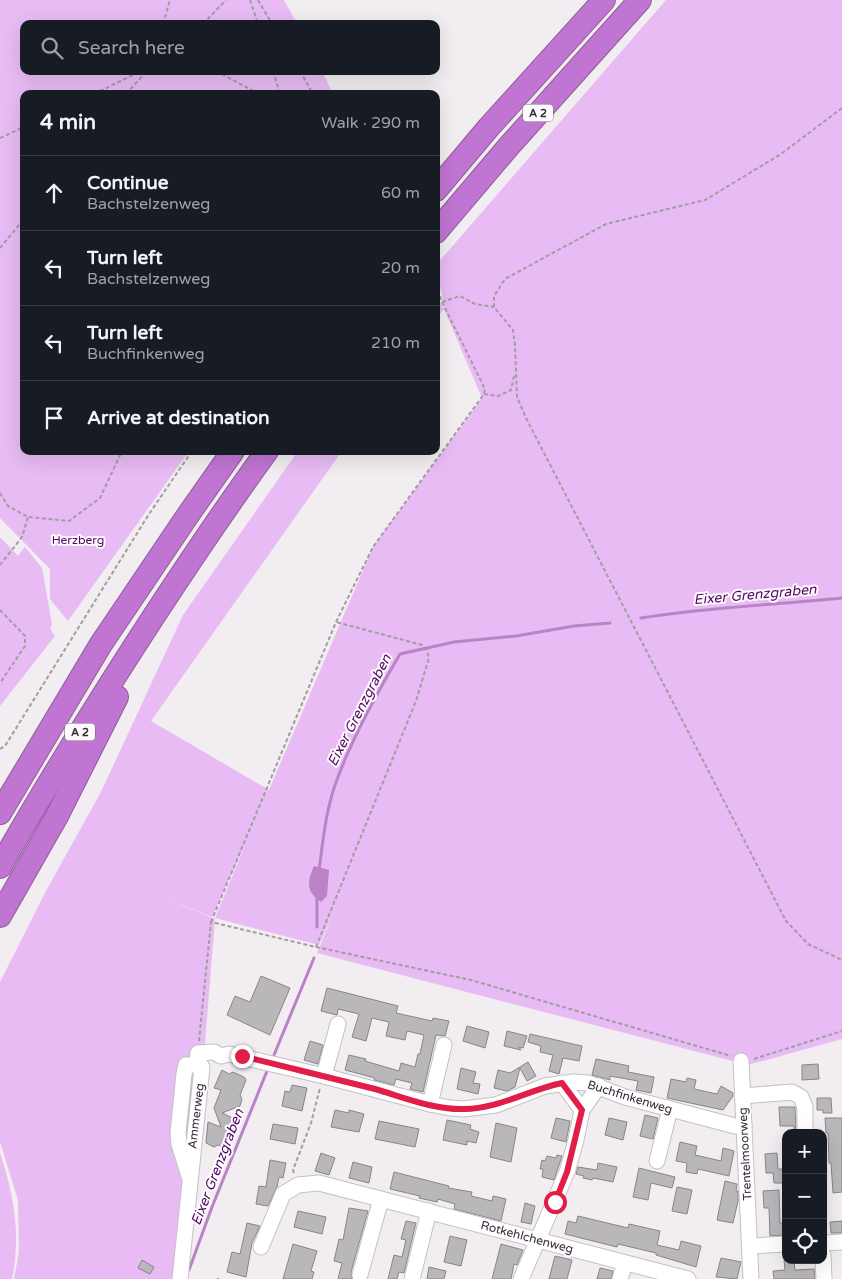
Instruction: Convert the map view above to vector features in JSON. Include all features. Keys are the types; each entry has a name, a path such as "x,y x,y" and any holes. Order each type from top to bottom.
{"highway":[{"name":"A 2","path":"440,185 604,0"},
{"name":"A 2","path":"440,228 509,146 640,0"},
{"name":"A 2","path":"0,813 101,644 231,455"},
{"name":"A 2","path":"0,867 65,755 164,599 264,455"},
{"path":"0,916 57,816 142,652 164,599"}],"street":[{"path":"324,1076 338,1024"},
{"path":"430,1104 444,1045"},
{"name":"Buchfinkenweg","path":"199,1062 214,1052 221,1056 229,1054 242,1056 430,1104 463,1110 496,1105 545,1086 574,1082 599,1086 625,1097 734,1126 744,1126"},
{"name":"Trentelmoorweg","path":"741,1061 751,1279"},
{"name":"Ammerweg","path":"180,1279 189,1176 179,1144 178,1132 186,1065 199,1062"},
{"path":"562,1083 582,1110"},
{"path":"521,1279 567,1172 582,1110 599,1086"},
{"path":"742,1096 792,1092 801,1097 805,1107 805,1129"},
{"path":"658,1162 670,1109"},
{"name":"Rotkehlchenweg","path":"298,1185 319,1183 679,1278"},
{"path":"261,1246 283,1194 298,1185"},
{"path":"360,1275 381,1199"},
{"path":"412,1279 429,1211"},
{"path":"827,1243 842,1242"},
{"path":"750,1246 782,1244"},
{"path":"620,1279 625,1263"},
{"path":"823,1264 824,1279"}],"path":[{"path":"164,20 170,0"},
{"path":"208,20 226,0"},
{"path":"250,0 257,20"},
{"path":"258,0 270,20"},
{"path":"102,90 133,75"},
{"path":"129,90 143,75"},
{"path":"223,75 252,90"},
{"path":"274,75 279,90"},
{"path":"302,75 311,90"},
{"path":"842,108 781,154 710,197 606,224 505,279 494,296 494,307 512,330 515,346 517,397 526,418 786,922 808,944 842,960"},
{"path":"0,138 20,129"},
{"path":"0,248 20,224"},
{"path":"442,302 460,296 475,304 494,307"},
{"path":"440,297 485,389 484,394 440,455"},
{"path":"484,394 498,396 511,390 515,373"},
{"path":"0,493 8,506 28,517 69,521 100,498 120,455"},
{"path":"0,748 5,746 128,546 189,455"},
{"path":"199,1062 210,922 336,622 373,547 440,455"},
{"path":"0,565 22,538 28,517"},
{"path":"0,610 25,636 25,646 0,683"},
{"path":"316,947 416,701 429,658 427,651 422,645 336,622"},
{"path":"210,922 471,980 726,1054 741,1061 752,1060 842,1031"},
{"path":"298,1185 293,1170 311,1123 324,1076"}],"green space":[{"name":"Herzberg","path":"0,0 284,0 295,20 20,20 20,75 324,75 331,90 20,90 20,455 186,455 68,621 50,599 50,569 0,518"},
{"path":"666,0 842,0 842,1039 748,1065 317,953 334,912 319,945 215,918 248,838 212,917 158,895 215,919 186,1279 14,1279 19,1252 18,1200 0,1142 0,982 46,891 101,792 183,615 295,455 339,455 151,721 269,790 373,547 482,398 444,309 440,314 440,301 443,308 445,307 440,288 440,260"},
{"path":"0,537 18,556 25,547 42,568 52,624 50,628 55,636 0,706"},
{"path":"0,1153 15,1216 16,1247 12,1279 0,1279"}],"shaded area":[{"path":"314,866 329,870 327,896 321,902 310,890 309,886"}],"building":[{"path":"261,976 290,988 270,1035 227,1015 235,996 250,1002"},
{"path":"327,988 398,1006 396,1013 432,1021 433,1018 449,1021 445,1036 436,1035 423,1092 410,1089 412,1083 396,1079 394,1085 345,1070 349,1055 399,1071 401,1063 415,1067 424,1035 407,1031 405,1040 386,1036 389,1022 372,1018 366,1041 352,1037 359,1014 338,1009 337,1015 321,1011"},
{"path":"467,1026 489,1032 485,1048 463,1041"},
{"path":"507,1031 527,1036 523,1048 519,1047 521,1050 504,1046"},
{"path":"530,1034 582,1046 579,1061 563,1058 559,1074 549,1071 553,1055 540,1052 541,1046 528,1042"},
{"path":"310,1041 323,1045 318,1064 304,1060"},
{"path":"596,1059 629,1066 628,1072 654,1077 651,1093 636,1090 638,1081 610,1076 610,1080 592,1075"},
{"path":"528,1062 536,1076 527,1081 520,1068 515,1087 507,1091 494,1088 498,1070 510,1073"},
{"path":"818,1064 819,1079 802,1080 802,1065"},
{"path":"461,1068 476,1072 473,1083 480,1084 478,1094 457,1089"},
{"path":"222,1070 229,1074 233,1072 244,1077 246,1080 240,1095 242,1099 240,1106 222,1113 237,1120 225,1148 218,1145 214,1147 206,1143 208,1122 221,1127 214,1108 221,1090 214,1088"},
{"path":"687,1078 696,1080 694,1089 717,1094 721,1086 733,1093 733,1096 723,1110 667,1098 671,1079 686,1082"},
{"path":"292,1085 307,1088 302,1111 282,1106 285,1091 290,1092"},
{"path":"817,1098 831,1098 832,1113 823,1113 823,1110 817,1110"},
{"path":"779,1107 795,1107 796,1129 794,1129 794,1126 780,1126"},
{"path":"335,1110 349,1113 349,1110 364,1114 359,1132 331,1127"},
{"path":"645,1115 658,1118 653,1139 640,1136"},
{"path":"556,1118 570,1121 566,1142 551,1138"},
{"path":"609,1118 627,1122 623,1140 605,1135"},
{"path":"825,1118 842,1118 842,1192 833,1193 828,1133"},
{"path":"447,1120 471,1125 470,1129 479,1132 476,1143 467,1141 467,1145 443,1140"},
{"path":"379,1121 419,1129 415,1147 375,1139"},
{"path":"496,1123 517,1128 511,1162 490,1157"},
{"path":"273,1124 298,1128 295,1144 270,1139"},
{"path":"680,1142 697,1146 695,1155 721,1161 723,1148 734,1151 729,1176 698,1169 697,1174 686,1172 687,1163 676,1161"},
{"path":"321,1153 335,1158 329,1175 315,1171"},
{"path":"777,1153 778,1169 782,1169 782,1183 774,1183 773,1173 766,1173 765,1154"},
{"path":"557,1155 562,1156 554,1180 542,1177 543,1169 540,1169 542,1160 545,1161 547,1156 556,1158"},
{"path":"270,1160 286,1163 283,1178 279,1177 277,1187 268,1206 256,1204 259,1186 266,1187"},
{"path":"353,1162 372,1167 369,1183 349,1178"},
{"path":"598,1163 617,1167 613,1182 593,1178 592,1180 576,1174 578,1167 597,1170"},
{"path":"639,1168 675,1177 672,1188 651,1183 648,1200 633,1197"},
{"path":"394,1172 449,1186 448,1188 472,1192 471,1196 492,1201 493,1196 506,1199 501,1221 454,1209 455,1204 438,1199 437,1202 390,1189"},
{"path":"725,1181 737,1184 738,1201 733,1223 717,1220"},
{"path":"677,1187 692,1190 687,1214 672,1211"},
{"path":"779,1190 782,1235 770,1236 769,1208 764,1208 763,1191"},
{"path":"525,1203 535,1206 531,1224 521,1222"},
{"path":"349,1208 368,1211 351,1272 352,1279 338,1279 342,1263 334,1261 339,1239 343,1240"},
{"path":"298,1211 326,1217 322,1234 294,1227"},
{"path":"578,1216 628,1228 629,1224 660,1231 657,1245 679,1250 681,1241 701,1246 696,1267 656,1255 656,1253 618,1244 617,1247 565,1234 568,1221 576,1223"},
{"path":"406,1221 416,1223 404,1273 399,1272 397,1279 388,1279 394,1255 402,1257 406,1240 401,1239"},
{"path":"842,1221 842,1233 831,1233 830,1222"},
{"path":"247,1223 260,1226 252,1243 246,1277 227,1272 232,1252 240,1254"},
{"path":"450,1236 467,1240 461,1266 444,1262"},
{"path":"293,1244 317,1251 311,1271 314,1272 312,1279 283,1279"},
{"path":"501,1244 523,1250 517,1265 514,1264 511,1279 492,1279"},
{"path":"555,1256 572,1260 567,1279 549,1279"},
{"path":"721,1258 741,1262 737,1279 716,1277"},
{"path":"142,1260 154,1267 150,1274 138,1268"},
{"path":"784,1264 794,1264 795,1270 814,1269 815,1279 774,1279 773,1271 785,1270"},
{"path":"429,1267 446,1271 444,1279 427,1279"},
{"path":"600,1268 613,1271 611,1279 597,1279"}],"waterway":[{"name":"Eixer Grenzgraben","path":"641,618 716,609 842,598"},
{"name":"Eixer Grenzgraben","path":"319,871 328,812 338,777 366,714 400,654 454,642 516,636 574,626 610,623"},
{"name":"Eixer Grenzgraben","path":"317,895 317,927"},
{"name":"Eixer Grenzgraben","path":"274,1055 314,958"},
{"name":"Eixer Grenzgraben","path":"189,1270 212,1207 267,1071"}],"route":[{"path":"242,1056 430,1104 463,1110 496,1105 545,1086 562,1083 582,1110 567,1172 555,1202"}]}
